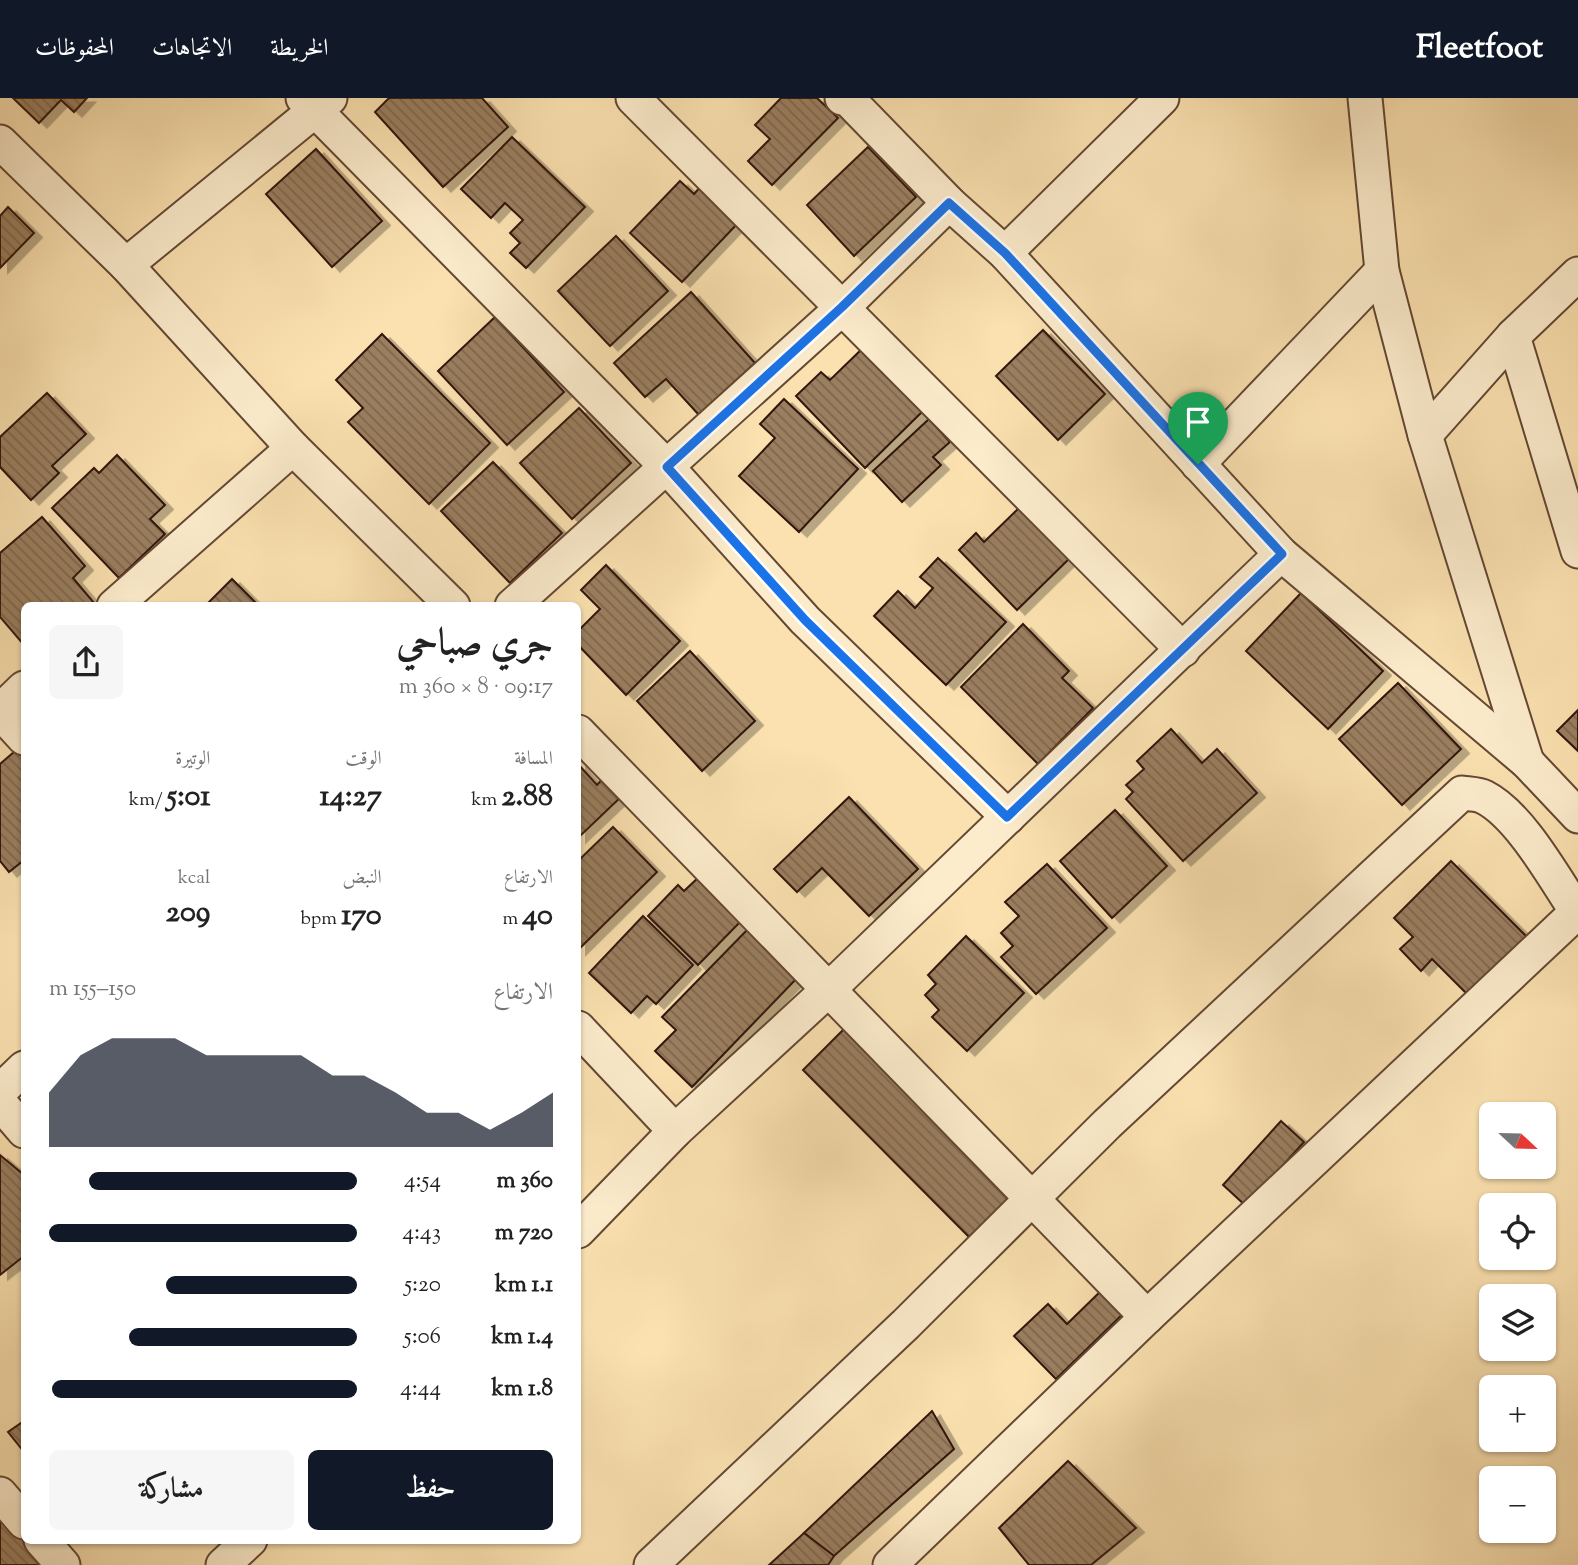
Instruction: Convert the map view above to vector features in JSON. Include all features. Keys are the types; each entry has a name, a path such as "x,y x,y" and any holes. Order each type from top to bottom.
{"street":[{"path":"633,98 1183,650"},
{"path":"842,98 848,99 949,203 1005,253 1282,554 1527,762 1578,816"},
{"path":"1005,253 1162,98"},
{"path":"1366,98 1382,271 1425,435 1527,762"},
{"path":"126,265 316,102 667,467 805,620 1007,817"},
{"path":"0,142 126,265 293,448 449,602"},
{"path":"516,602 842,307 949,203"},
{"path":"1198,464 1382,271"},
{"path":"1425,435 1513,336 1578,274"},
{"path":"1513,336 1578,551"},
{"path":"119,602 293,448"},
{"path":"581,1228 675,1131 828,990 1282,554"},
{"path":"21,691 0,711 21,735"},
{"path":"581,735 1147,1317"},
{"path":"651,1565 906,1324 1107,1124 1462,793 1482,796 1499,808 1539,853 1577,912 1147,1317 890,1565"},
{"path":"581,1031 675,1131"},
{"path":"0,1091 21,1071"},
{"path":"0,1103 21,1128"},
{"path":"0,1494 21,1518"},
{"path":"45,1544 63,1565"},
{"path":"223,1565 246,1544"}],"building":[{"path":"13,98 87,98 74,112 61,100 39,123"},
{"path":"389,98 482,98 508,127 443,187 375,112"},
{"path":"781,98 817,98 838,118 772,185 748,161 770,139 755,125"},
{"path":"512,137 585,207 526,268 510,253 520,243 510,233 523,220 505,203 491,218 461,189"},
{"path":"868,147 916,197 854,256 807,205"},
{"path":"316,149 382,221 332,267 266,194"},
{"path":"680,181 694,194 702,185 739,222 682,282 630,233"},
{"path":"8,207 34,233 0,268 0,216"},
{"path":"616,236 668,291 610,346 558,291"},
{"path":"691,292 755,363 699,415 666,379 645,397 614,363"},
{"path":"495,317 564,392 507,445 438,371"},
{"path":"1043,330 1105,394 1058,440 996,376"},
{"path":"382,334 490,443 429,504 348,422 363,408 336,380"},
{"path":"866,345 927,407 865,468 796,396 821,372 830,380"},
{"path":"47,393 86,434 52,466 59,473 31,500 0,467 0,437"},
{"path":"784,399 858,469 799,532 739,476 775,438 760,424"},
{"path":"579,408 631,463 572,519 520,463"},
{"path":"929,419 950,442 933,457 941,465 902,502 873,471"},
{"path":"117,455 165,505 150,519 165,534 119,578 52,508 94,468 99,473"},
{"path":"493,462 562,533 510,583 441,511"},
{"path":"1025,502 1075,553 1017,610 959,550 976,533 984,542"},
{"path":"42,517 85,566 73,578 93,602 21,602 21,642 0,617 0,553"},
{"path":"938,558 1006,622 946,685 874,616 898,591 915,608 933,588 920,577"},
{"path":"606,565 680,641 626,695 581,648 581,628 600,609 581,590"},
{"path":"232,579 255,602 209,602"},
{"path":"1301,593 1383,671 1328,729 1246,651"},
{"path":"1023,624 1069,671 1062,678 1093,708 1038,764 961,687"},
{"path":"690,651 755,721 702,771 637,701"},
{"path":"1398,683 1461,749 1402,805 1339,739"},
{"path":"1578,710 1578,751 1557,731"},
{"path":"1171,729 1202,763 1217,749 1257,793 1183,861 1126,799 1133,792 1126,785 1144,769 1137,761"},
{"path":"21,746 21,862 9,872 0,861 0,764"},
{"path":"581,767 597,785 605,776 623,795 581,835"},
{"path":"849,797 918,869 869,916 822,868 797,892 774,869"},
{"path":"1115,810 1167,866 1112,918 1060,861"},
{"path":"613,827 657,872 581,947 581,858"},
{"path":"1451,861 1530,940 1472,999 1432,959 1421,971 1400,949 1413,937 1394,918"},
{"path":"1047,864 1107,928 1036,994 1001,957 1013,946 1001,933 1019,916 1005,902"},
{"path":"700,876 743,919 698,965 648,916 678,885 684,891"},
{"path":"643,916 693,965 656,1004 647,996 631,1013 589,973"},
{"path":"749,928 799,976 692,1087 655,1051 676,1030 662,1017"},
{"path":"966,936 1024,993 967,1051 932,1017 939,1010 925,995 936,984 928,975"},
{"path":"849,1024 1018,1194 972,1240 803,1070"},
{"path":"1281,1121 1304,1142 1246,1206 1223,1185"},
{"path":"0,1155 21,1172 21,1258 0,1275"},
{"path":"1106,1286 1128,1309 1056,1379 1014,1336 1048,1304 1067,1324"},
{"path":"932,1411 954,1449 834,1556 804,1533"},
{"path":"21,1423 21,1448 8,1432"},
{"path":"1068,1461 1136,1528 1091,1565 1029,1565 999,1528"},
{"path":"0,1514 21,1538 21,1544 26,1544 45,1565 0,1565"},
{"path":"804,1533 834,1556 828,1565 769,1565"}],"route":[{"path":"949,203 1005,253 1198,464 1282,554 1007,817 805,620 667,467 842,307 949,203"}]}
